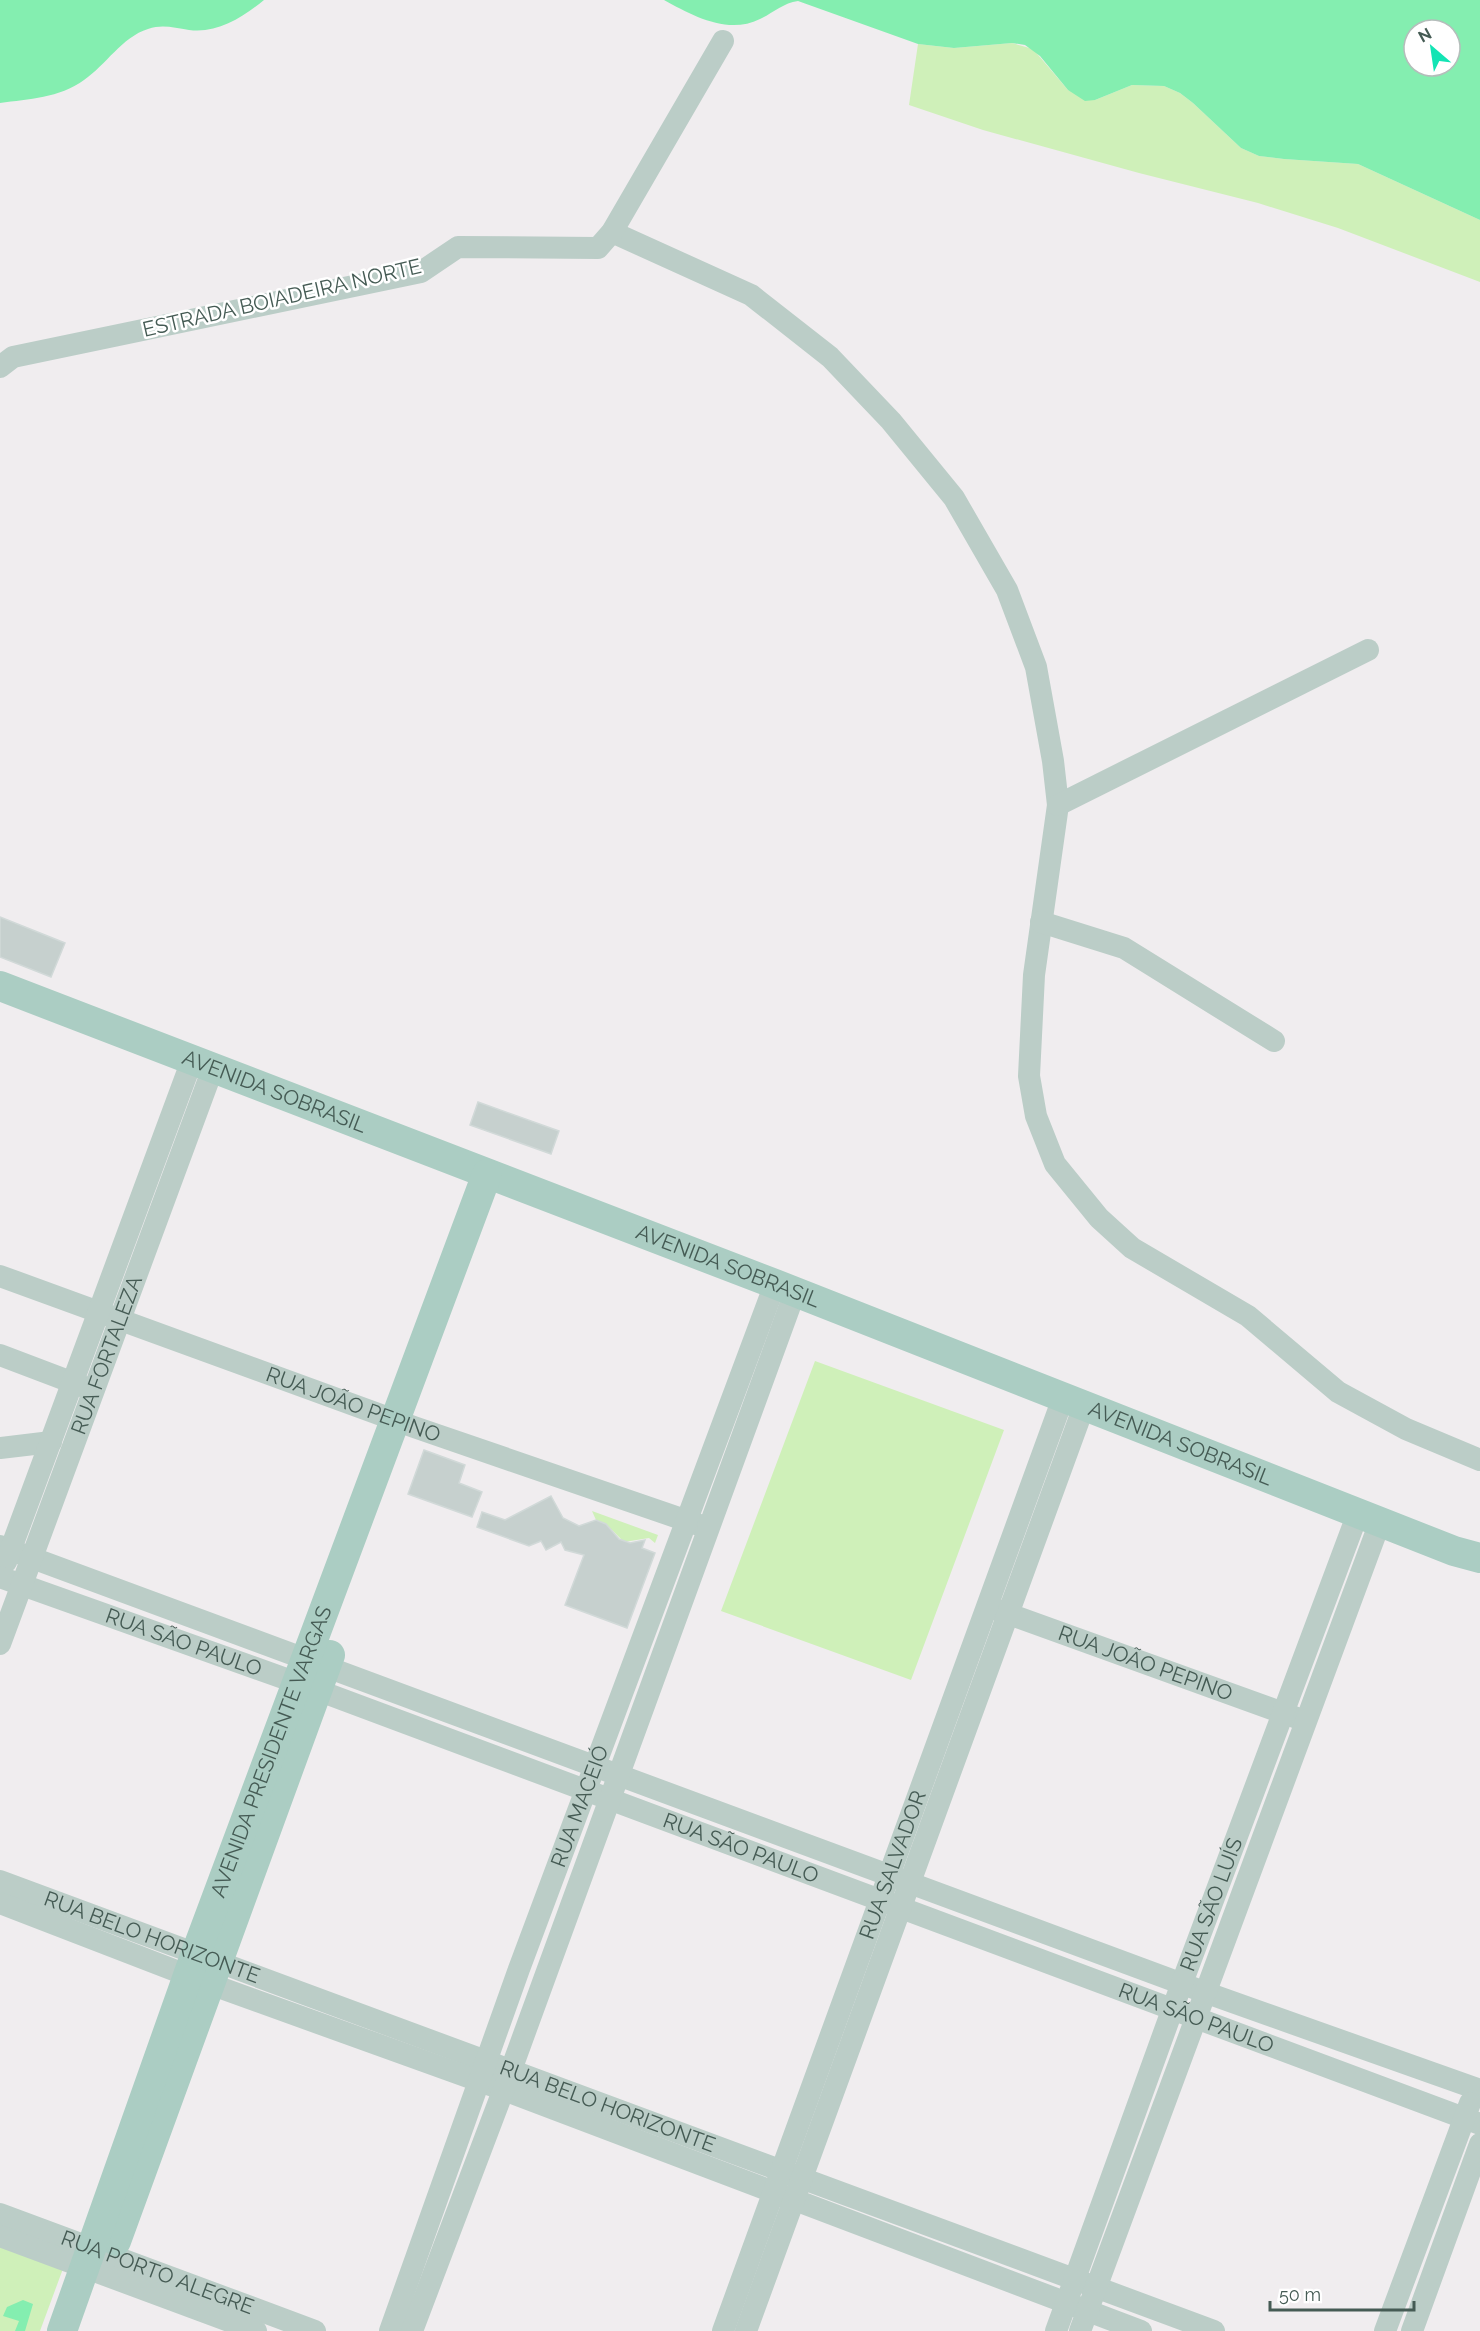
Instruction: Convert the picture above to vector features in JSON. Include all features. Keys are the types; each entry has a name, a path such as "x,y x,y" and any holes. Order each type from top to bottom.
{"main road":[{"name":"AVENIDA SOBRASIL","path":"0,986 785,1288 1467,1555 1480,1573"},
{"name":"AVENIDA PRESIDENTE VARGAS","path":"82,2331 98,2261 203,1969 496,1177"},
{"name":"AVENIDA PRESIDENTE VARGAS","path":"62,2331 98,2261"}],"street":[{"path":"723,41 608,238 751,295 830,357 891,421 954,498 1007,590 1036,667 1053,762 1058,805 1034,975 1029,1076 1036,1116 1055,1164 1099,1218 1132,1248 1248,1316 1338,1392 1406,1429 1480,1460"},
{"name":"ESTRADA BOIADEIRA NORTE","path":"4,358 421,272 458,247 595,249 608,238"},
{"path":"1058,805 1368,650"},
{"path":"1041,922 1124,948 1274,1041"},
{"name":"RUA FORTALEZA","path":"0,1644 57,1490 84,1387 97,1313 156,1155 202,1064"},
{"name":"RUA FORTALEZA","path":"0,1578 5,1547 35,1484 51,1442 84,1387 119,1321 178,1162 202,1064"},
{"path":"156,1155 178,1162"},
{"path":"122,1246 144,1254"},
{"name":"RUA JOÃO PEPINO","path":"0,1276 405,1424 698,1525"},
{"name":"RUA MACEIÓ","path":"390,2331 419,2282 467,2182 507,2080 656,1671 698,1525 785,1288"},
{"path":"0,1355 84,1387"},
{"name":"RUA SALVADOR","path":"723,2331 791,2173 845,1994 986,1606 1073,1402"},
{"name":"RUA SALVADOR","path":"791,2173 867,2001 912,1882 1009,1614 1073,1402"},
{"path":"0,1448 51,1442"},
{"path":"35,1484 57,1490"},
{"name":"RUA SÃO LUÍS","path":"1084,2321 1085,2284 1111,2178 1283,1713 1369,1517"},
{"name":"RUA SÃO LUÍS","path":"1056,2331 1066,2304 1085,2284 1134,2185 1306,1721 1369,1517"},
{"name":"RUA MACEIÓ","path":"412,2331 419,2282 445,2174 634,1663 698,1525"},
{"name":"RUA SÃO PAULO","path":"5,1547 214,1625 410,1724 1472,2121"},
{"name":"RUA SÃO PAULO","path":"0,1578 206,1650 420,1701 1207,1993 1478,2085"},
{"path":"129,1623 137,1596"},
{"name":"RUA JOÃO PEPINO","path":"986,1606 1306,1721"},
{"path":"206,1650 214,1625"},
{"path":"634,1663 656,1671"},
{"path":"410,1724 420,1701"},
{"path":"500,1759 508,1734"},
{"path":"918,1792 942,1799"},
{"path":"685,1828 693,1802"},
{"path":"796,1868 804,1843"},
{"name":"RUA BELO HORIZONTE","path":"0,1881 12,1900 99,1929 203,1969 307,2019 390,2037"},
{"path":"1218,1885 1244,1893"},
{"path":"550,1886 575,1894"},
{"path":"1008,1947 1017,1921"},
{"path":"1111,1986 1121,1960"},
{"name":"RUA BELO HORIZONTE","path":"203,1969 316,1998 390,2037 603,2116 783,2195 1066,2304 1084,2321 1141,2331"},
{"path":"519,1969 544,1978"},
{"path":"845,1994 867,2001"},
{"path":"307,2019 316,1998"},
{"path":"1385,2331 1421,2234 1472,2121 1478,2085"},
{"name":"RUA BELO HORIZONTE","path":"603,2116 791,2173 1214,2331"},
{"path":"1412,2331 1480,2144"},
{"path":"445,2174 467,2182"},
{"path":"1111,2178 1134,2185"},
{"name":"RUA SALVADOR","path":"746,2331 783,2195"},
{"name":"RUA PORTO ALEGRE","path":"0,2214 98,2261 200,2299 279,2325 315,2331"},
{"path":"1421,2234 1444,2243"},
{"name":"RUA PORTO ALEGRE","path":"0,2236 98,2261"},
{"name":"RUA PORTO ALEGRE","path":"200,2299 256,2331"}],"shaded area":[{"path":"0,0 264,0 238,18 219,27 199,31 164,27 148,29 130,38 92,74 64,91 44,97 0,103"},
{"path":"664,0 1480,0 1480,220 1358,164 1259,156 1241,148 1193,103 1180,93 1164,86 1132,85 1095,100 1085,101 1068,90 1040,56 1025,45 1012,43 954,48 918,44 798,1 783,6 760,19 736,25 711,22"},
{"path":"1012,43 1033,49 1068,90 1095,100 1132,85 1164,86 1180,93 1193,103 1241,148 1259,156 1358,164 1480,220 1480,282 1338,228 1258,203 983,130 909,105 918,44 954,48"},
{"path":"815,1361 1004,1430 911,1680 721,1611"},
{"path":"592,1511 658,1535 655,1543 649,1538 624,1542 606,1524 596,1520"},
{"path":"0,2244 64,2266 40,2331 0,2331"},
{"path":"23,2300 33,2304 25,2331 15,2331 19,2321 3,2316 7,2307"}],"building":[{"path":"0,917 65,943 51,977 0,957"},
{"path":"478,1102 559,1131 551,1154 470,1125"},
{"path":"424,1450 465,1465 459,1483 482,1492 472,1517 408,1494"},
{"path":"551,1496 563,1518 579,1526 596,1520 606,1524 619,1539 630,1543 645,1540 642,1548 655,1553 627,1628 565,1605 584,1555 565,1550 561,1542 546,1550 541,1541 529,1546 477,1527 482,1512 505,1520"}]}
